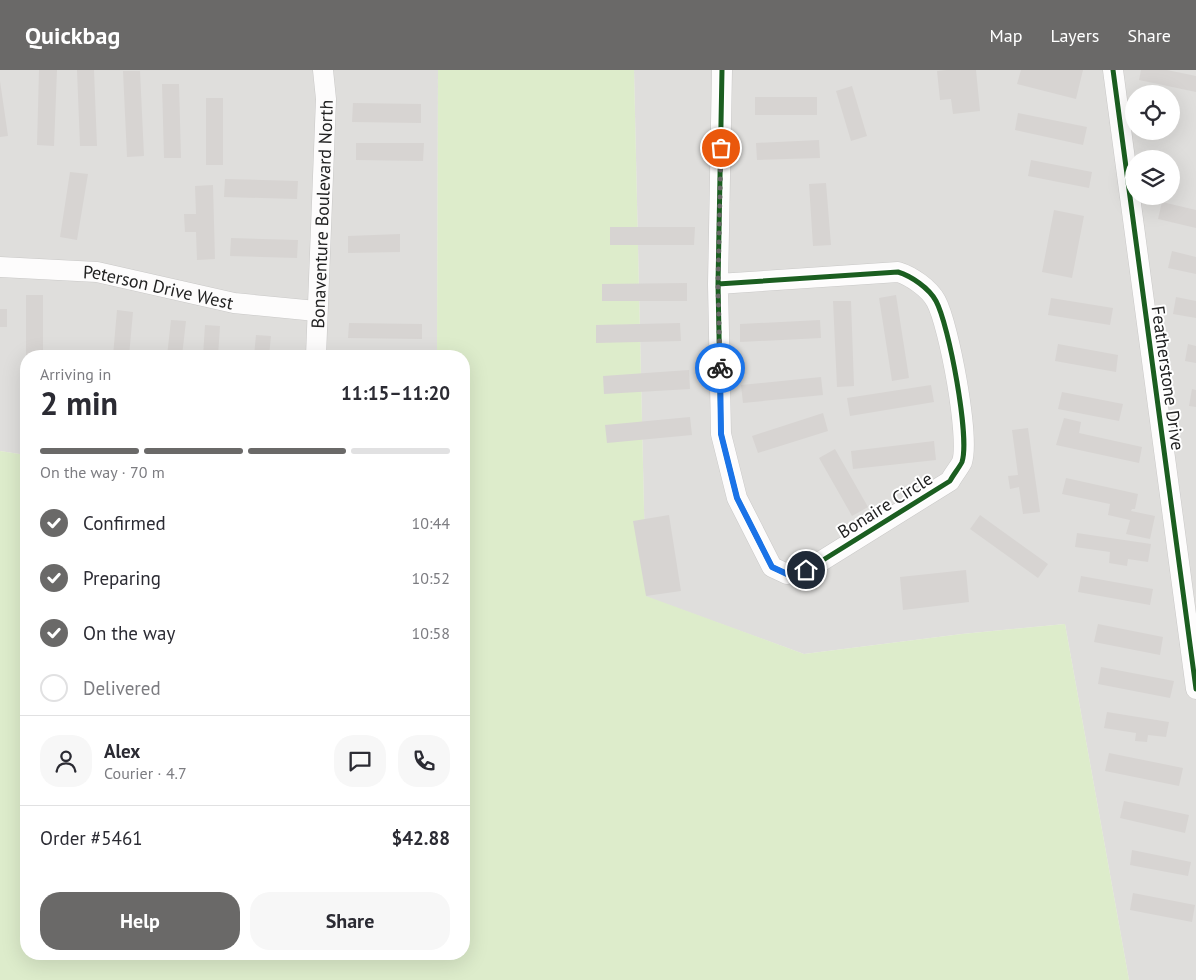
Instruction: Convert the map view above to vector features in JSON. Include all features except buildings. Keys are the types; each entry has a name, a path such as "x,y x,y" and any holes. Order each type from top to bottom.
{"street":[{"name":"Bonaventure Boulevard North","path":"316,350 316,311 326,99 323,70"},
{"name":"Bonaire Circle","path":"718,284 898,272 911,276 936,300 950,339 964,442 962,462 950,481 806,570 787,574 772,567 737,498 721,434 718,284 722,70"},
{"name":"Featherstone Drive","path":"1113,70 1196,690"},
{"name":"Peterson Drive West","path":"0,267 97,272 234,304 316,311"}],"shaded area":[{"path":"0,70 438,70 437,350 20,350 20,454 0,451"},
{"path":"634,70 1196,70 1196,980 1129,980 1065,624 962,634 804,654 646,597"}],"green space":[{"path":"438,70 634,70 646,596 804,654 962,634 1065,624 1129,980 0,980 0,451 20,454 20,960 470,960 470,350 437,350"}],"cycle path":[{"path":"718,284 898,272 908,276 924,287 936,301 947,333 961,407 964,449 962,462 950,481 807,570 787,574 772,567 737,498 721,434 718,284 722,70"},
{"path":"1113,70 1196,689"}],"way so far":[{"path":"720,368 718,284 721,148"}],"route":[{"path":"720,368 721,434 737,498 772,567 787,574 806,570"}]}
